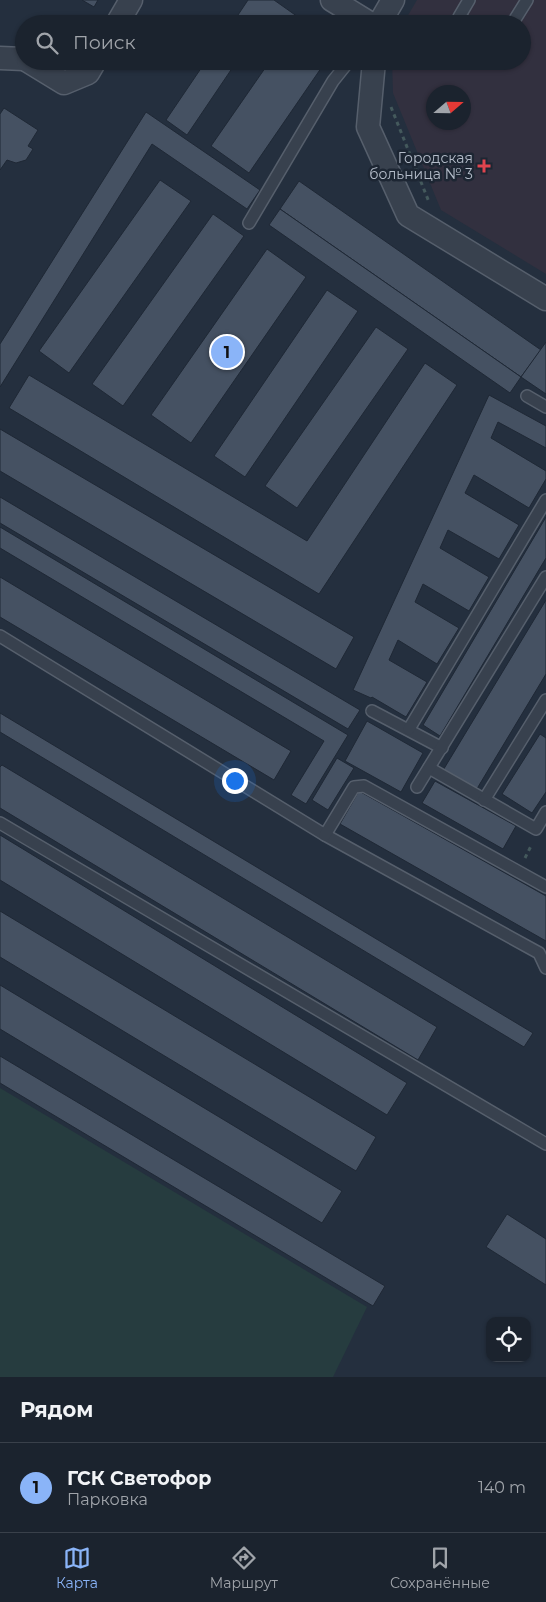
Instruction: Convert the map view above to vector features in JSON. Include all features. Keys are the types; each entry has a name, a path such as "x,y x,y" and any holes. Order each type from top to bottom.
{"street":[{"path":"122,15 131,0"},
{"path":"332,0 356,15"},
{"path":"384,15 392,0"},
{"path":"0,58 15,59"},
{"path":"43,70 64,83 88,73 90,70"},
{"path":"373,70 368,127 408,215 546,299"}],"lane":[{"path":"460,15 469,0"},
{"path":"518,15 527,0"},
{"path":"249,222 333,81 342,70"},
{"path":"527,396 546,407"},
{"path":"409,729 546,500"},
{"path":"418,788 546,577"},
{"path":"0,636 325,835 539,953 546,968"},
{"path":"484,800 546,700"},
{"path":"372,710 442,748"},
{"path":"429,768 536,829 546,812"},
{"path":"325,835 354,788 364,786 546,887"},
{"path":"0,823 546,1144"}],"path":[{"path":"389,102 432,211"},
{"path":"518,872 536,836 536,829"}],"shaded area":[{"name":"Городская больница № 3","path":"417,0 546,0 546,274 441,210 393,93 392,70 531,70 531,15 408,15"}],"green space":[{"path":"0,1088 367,1307 333,1377 0,1377"}],"building":[{"path":"82,0 98,0 94,7"},
{"path":"248,0 274,0 295,15 238,15"},
{"path":"200,70 231,70 187,135 166,120"},
{"path":"264,70 320,70 249,173 211,146"},
{"path":"4,108 38,130 28,146 33,149 26,160 16,163 7,160 0,170 0,114"},
{"path":"146,112 260,190 247,209 152,144 0,387 0,344"},
{"path":"160,180 191,201 69,373 39,351"},
{"path":"299,181 541,350 521,377 280,209"},
{"path":"280,209 521,377 510,393 269,225"},
{"path":"213,214 244,236 123,406 92,384"},
{"path":"267,249 306,277 191,443 151,415"},
{"path":"327,290 358,311 245,477 214,456"},
{"path":"376,327 408,349 297,508 265,486"},
{"path":"546,342 546,394 521,377"},
{"path":"425,363 457,385 319,594 9,408 29,375 307,541"},
{"path":"489,395 546,426 546,448 498,422 491,438 546,471 546,479 529,508 474,475 465,493 519,525 499,559 448,530 440,548 489,577 469,611 423,584 415,602 459,628 437,664 398,640 389,660 427,682 406,717 372,697 353,690"},
{"path":"0,429 354,637 336,669 0,471"},
{"path":"0,497 360,710 348,729 0,523"},
{"path":"546,517 546,558 440,736 423,725"},
{"path":"0,527 348,735 306,804 291,795 324,741 0,548"},
{"path":"0,577 291,751 274,780 0,617"},
{"path":"546,600 546,674 475,792 442,772"},
{"path":"0,713 533,1033 524,1047 0,732"},
{"path":"367,721 423,753 401,792 345,761"},
{"path":"540,734 546,738 546,792 532,813 502,794"},
{"path":"337,758 354,768 328,810 312,800"},
{"path":"2,765 437,1027 418,1060 0,808 0,767"},
{"path":"435,781 516,826 503,849 422,803"},
{"path":"359,791 546,896 546,941 340,824"},
{"path":"0,835 407,1083 387,1115 0,880"},
{"path":"0,911 376,1137 356,1171 0,957"},
{"path":"0,985 342,1191 322,1223 0,1029"},
{"path":"0,1056 385,1286 373,1306 0,1083"},
{"path":"507,1214 546,1239 546,1285 486,1247"}],"place":[{"name":"Городская больница № 3","path":"484,166"},
{"name":"ГСК Светофор","path":"227,352"}]}
